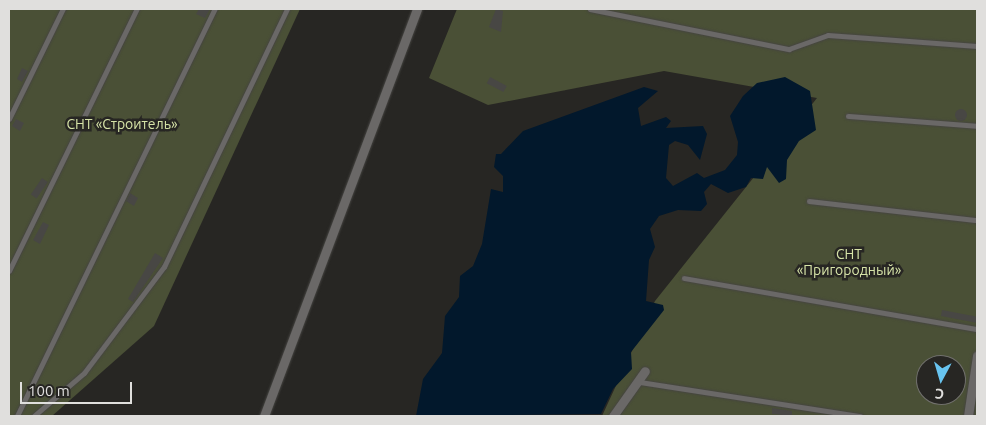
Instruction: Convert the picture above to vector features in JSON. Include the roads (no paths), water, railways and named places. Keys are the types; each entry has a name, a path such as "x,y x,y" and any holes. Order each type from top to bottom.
{"street":[{"path":"264,416 417,9"},
{"path":"968,416 977,356"},
{"path":"613,416 640,382 645,371"}],"lane":[{"path":"9,119 63,9"},
{"path":"9,271 137,9"},
{"path":"17,416 214,9"},
{"path":"34,416 84,373 164,267 287,9"},
{"path":"590,9 789,49 828,35 977,46"},
{"path":"848,116 977,126"},
{"path":"809,201 977,220"},
{"path":"684,278 977,329"},
{"path":"640,382 860,416"}],"water":[{"path":"785,77 810,91 816,130 799,141 787,160 786,179 779,183 767,167 763,179 751,178 746,187 728,193 711,184 704,192 707,204 701,211 678,210 659,216 650,229 655,247 649,260 646,301 663,305 664,310 631,352 632,369 613,389 601,414 416,416 423,379 442,353 445,316 459,297 460,276 473,266 482,244 491,189 503,192 503,176 494,167 496,154 501,154 523,131 644,87 658,91 638,108 641,126 666,117 671,121 666,128 703,126 707,134 700,160 688,145 675,141 669,145 666,178 673,186 697,173 704,178 725,170 737,155 738,142 730,116 743,96 757,83"}],"park label":[{"name":"СНТ «Строитель»","path":"122,124"},
{"name":"СНТ «Пригородный»","path":"849,262"}]}
